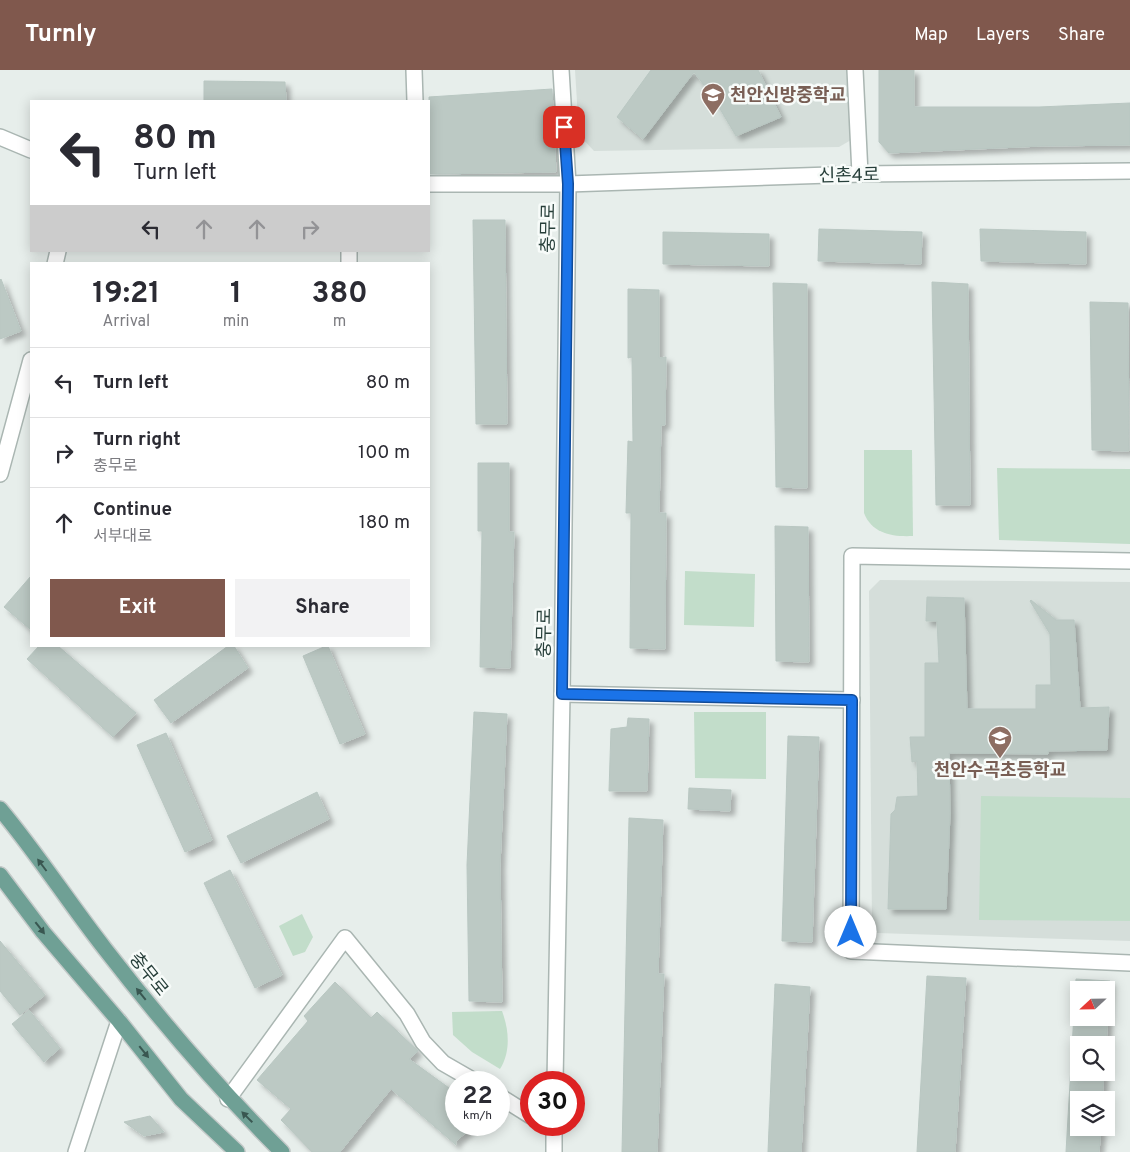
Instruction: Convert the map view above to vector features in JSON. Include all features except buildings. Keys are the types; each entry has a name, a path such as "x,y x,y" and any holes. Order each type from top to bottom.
{"main road":[{"name":"충무로","path":"0,809 111,956 228,1099 282,1152"},
{"path":"0,875 43,932 119,1021 181,1099 237,1152"}],"street":[{"path":"414,70 415,100"},
{"name":"충무로","path":"555,1071 568,184 561,70"},
{"path":"855,70 860,174"},
{"path":"0,137 30,150"},
{"name":"신촌4로","path":"430,184 568,184 860,174 1130,171"},
{"path":"0,474 30,364"},
{"path":"1130,561 852,556 851,951 1130,963"},
{"path":"562,694 852,700"},
{"path":"228,1099 345,938 407,1014 422,1042 443,1063 457,1071"},
{"path":"76,1152 119,1021"},
{"path":"553,1136 554,1152"}],"shaded area":[{"name":"천안신방중학교","path":"575,70 846,70 851,140 839,147 594,151 579,135"},
{"name":"천안수곡초등학교","path":"880,580 1130,582 1130,941 877,933 872,926 869,591"}],"green space":[{"path":"864,450 912,450 913,536 898,536 884,533 872,526 864,513"},
{"path":"997,468 1130,469 1130,544 999,540"},
{"path":"685,571 755,574 754,627 684,625"},
{"path":"694,712 766,712 766,779 695,778"},
{"path":"981,796 1130,798 1130,921 979,920"},
{"path":"302,914 313,937 305,952 293,956 279,926"},
{"path":"502,1011 508,1040 506,1055 500,1069 472,1052 453,1035 452,1012"}],"place":[{"name":"천안신방중학교","path":"713,116"},
{"name":"천안수곡초등학교","path":"1000,759"}],"route":[{"path":"564,127 568,184 562,694 852,700 851,932"}]}
